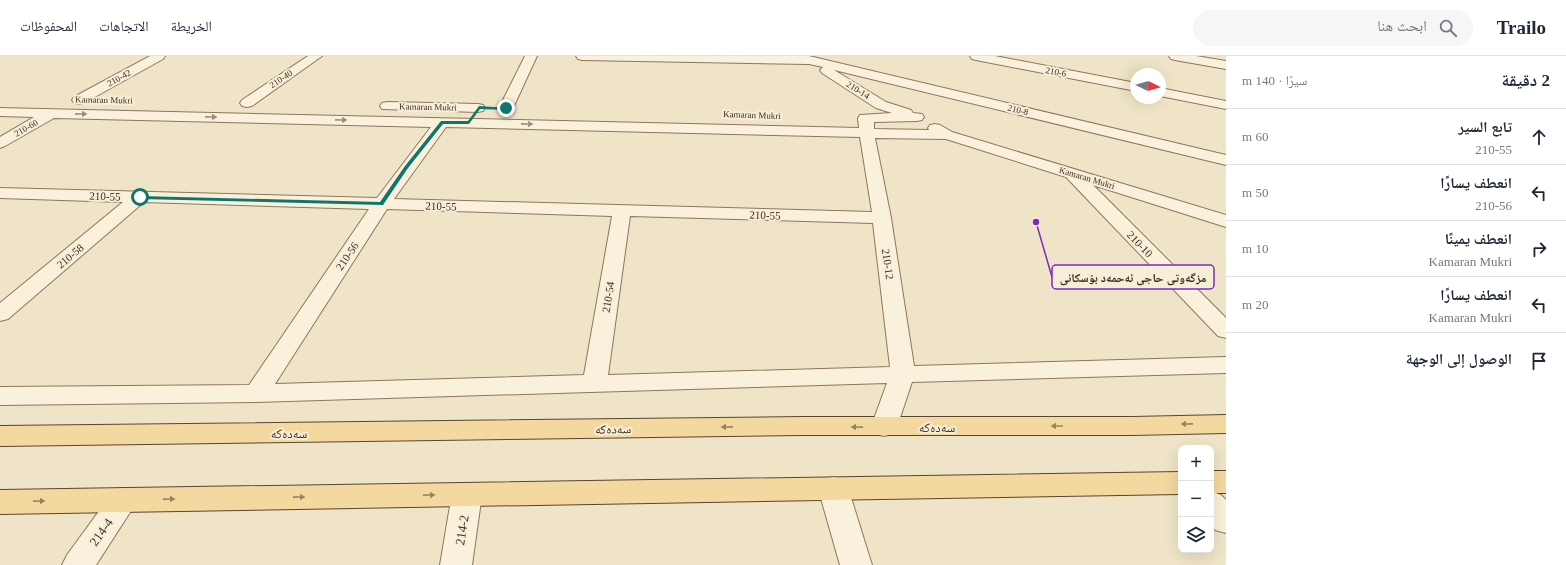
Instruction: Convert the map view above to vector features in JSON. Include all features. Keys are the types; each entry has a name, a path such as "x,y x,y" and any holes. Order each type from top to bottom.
{"main road":[{"name":"سەدەکە","path":"0,436 474,432 803,426 884,427 1226,424"},
{"path":"1214,482 1226,482"},
{"path":"0,502 1178,483"}],"street":[{"name":"210-42","path":"79,100 159,56"},
{"name":"210-40","path":"247,103 316,56"},
{"path":"506,108 531,56"},
{"name":"210-8","path":"582,56 806,58 1226,160"},
{"name":"210-6","path":"976,56 1130,86"},
{"path":"1175,56 1226,65"},
{"name":"210-14","path":"806,58 881,105 917,118"},
{"path":"1166,93 1226,105"},
{"name":"Kamaran Mukri","path":"64,99 103,100"},
{"path":"231,103 270,103"},
{"path":"861,123 881,105"},
{"name":"Kamaran Mukri","path":"371,106 522,109"},
{"path":"469,122 479,108"},
{"name":"Kamaran Mukri","path":"0,112 442,122 861,123 917,118 947,135"},
{"name":"210-60","path":"0,143 52,113"},
{"name":"210-56","path":"256,393 381,204 407,167 442,122"},
{"name":"Kamaran Mukri","path":"861,123 947,135 1226,221"},
{"name":"210-12","path":"861,123 882,218 903,373 884,427"},
{"name":"210-10","path":"1071,173 1226,331"},
{"name":"210-55","path":"0,193 882,218"},
{"name":"210-58","path":"0,314 140,197"},
{"name":"210-54","path":"595,382 622,211"},
{"path":"0,396 256,393 903,373 1226,365"},
{"path":"833,488 856,565"},
{"name":"214-2","path":"456,565 467,494"},
{"name":"214-4","path":"78,565 123,500"},
{"path":"1214,507 1226,522"}],"place":[{"name":"مزگەوتی حاجی ئەحمەد بۆسکانی","path":"1036,222"}],"route":[{"path":"140,197 381,204 407,167 442,122 469,122 479,108 506,108"}]}
